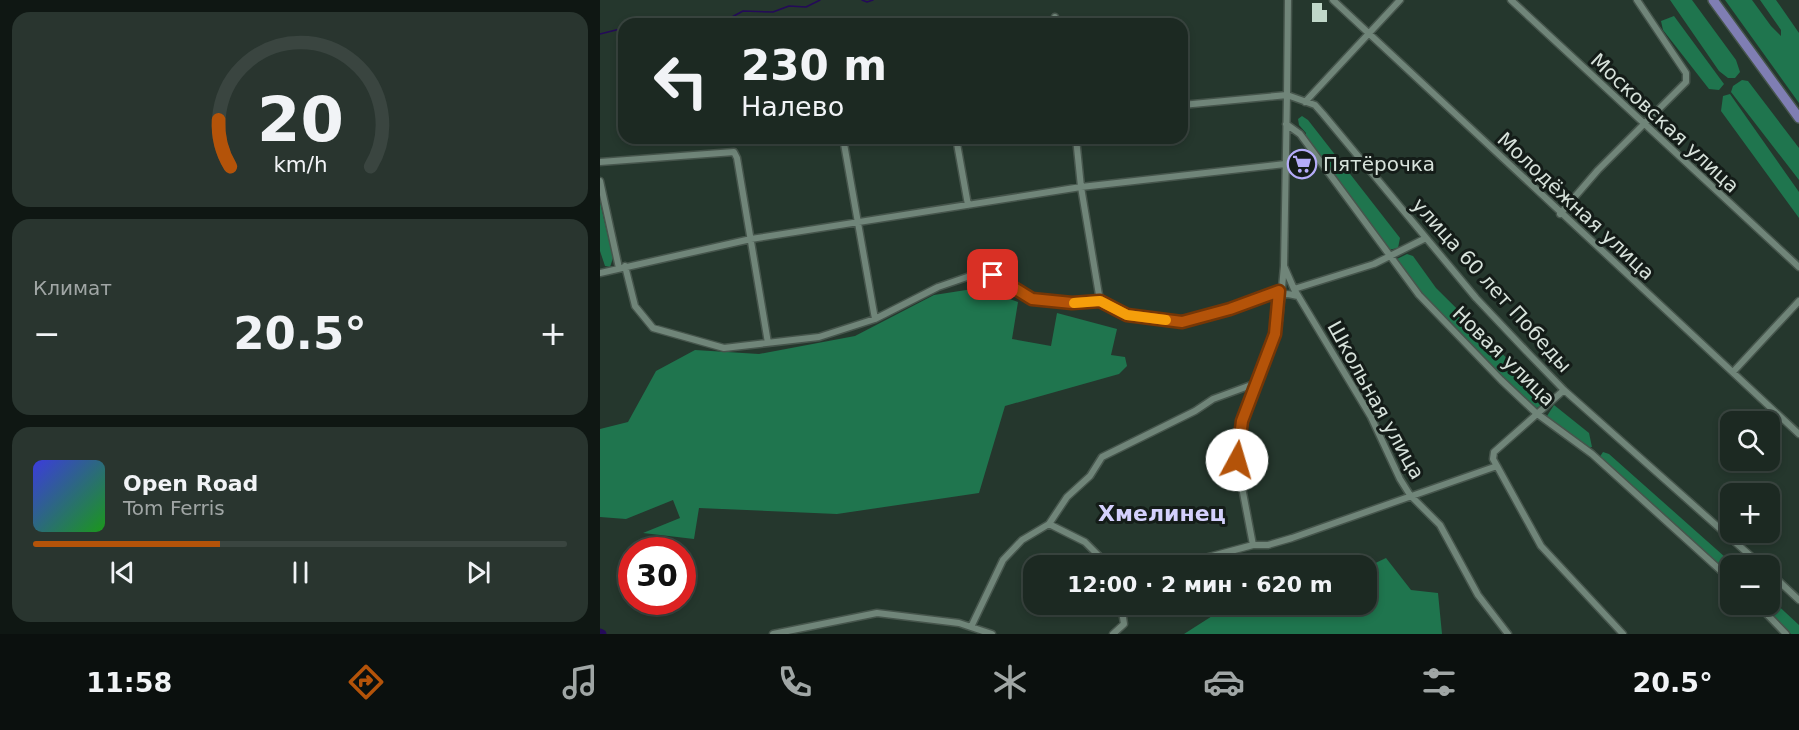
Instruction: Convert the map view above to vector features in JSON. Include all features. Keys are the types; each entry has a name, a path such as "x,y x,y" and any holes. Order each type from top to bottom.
{"main road":[{"path":"1713,0 1799,118"}],"street":[{"path":"1253,545 1237,460 1242,421 1254,384 1275,334 1284,266 1288,0"},
{"name":"Молодёжная улица","path":"1332,0 1799,434"},
{"path":"1305,102 1400,0"},
{"name":"Московская улица","path":"1511,0 1799,267"},
{"path":"1560,214 1643,124 1686,82 1686,72 1636,0"},
{"path":"1188,104 1287,95"},
{"name":"улица 60 лет Победы","path":"1287,95 1315,105 1476,298 1564,390 1750,555"},
{"name":"Новая улица","path":"1286,124 1300,134 1419,295 1536,413 1592,454 1720,570"},
{"path":"844,144 875,319"},
{"path":"957,144 968,205"},
{"path":"1077,144 1081,188 1100,301"},
{"path":"600,162 734,152 737,158 768,343"},
{"path":"600,273 751,239 860,224 1081,188 1286,164"},
{"path":"600,181 622,267 635,306 653,328 724,348 819,337 875,319 938,287 970,276 993,275 1032,299 1042,302 1100,301 1127,315 1182,322 1246,304 1279,291 1298,296"},
{"path":"1294,289 1374,264 1426,238"},
{"name":"Школьная улица","path":"1284,266 1298,296 1371,417 1410,495 1440,525 1478,595 1508,634"},
{"path":"1733,372 1799,301"},
{"path":"971,627 1003,560 1022,540 1049,524 1067,497 1081,485 1110,451 1178,420 1213,399 1254,384"},
{"path":"1564,390 1494,452 1493,459 1541,546 1623,634"},
{"path":"1216,555 1292,538 1497,466"},
{"path":"1049,524 1085,542 1098,555"},
{"path":"1780,582 1799,600"},
{"path":"773,634 878,613 916,616 971,627 992,634"},
{"path":"1113,634 1124,624 1123,615"},
{"path":"1768,615 1786,634"}],"green space":[{"path":"1670,0 1692,0 1736,60 1740,72 1735,78 1728,78 1719,71"},
{"path":"1725,0 1752,0 1781,36 1781,30 1760,0 1776,0 1799,33 1799,103"},
{"path":"1674,16 1724,84 1719,90 1709,89 1663,30 1661,21"},
{"path":"1742,80 1748,81 1799,148 1799,180 1731,92 1733,86"},
{"path":"1730,94 1799,192 1799,218 1721,111 1723,96"},
{"path":"1302,116 1308,120 1400,238 1398,248 1388,250 1305,140 1306,133 1299,125 1298,119"},
{"path":"600,202 613,258 610,267 605,266 600,251"},
{"path":"1407,254 1413,256 1436,288 1545,396 1546,402 1534,410 1422,296 1395,260"},
{"path":"979,288 1018,302 1012,339 1051,346 1057,313 1117,329 1111,355 1125,357 1127,366 1119,374 1005,406 979,493 837,514 699,508 694,537 643,533 680,518 673,500 626,519 600,517 600,429 628,422 656,371 695,350 759,354 855,336 934,295"},
{"path":"1554,405 1589,433 1592,447 1587,447 1549,421 1547,416"},
{"path":"1603,452 1609,454 1723,555 1720,555 1720,565 1604,464 1599,458"},
{"path":"1386,558 1411,590 1438,593 1442,634 1184,634 1214,615 1377,615 1377,562"},
{"path":"1780,607 1799,625 1799,634 1791,634 1773,615 1780,615"}],"building":[{"path":"1312,3 1322,3 1322,10 1327,10 1327,22 1312,22"}],"waterway":[{"path":"730,18 743,11 773,12 789,6 806,7 820,0"},
{"path":"862,0 867,2 873,0"},
{"path":"600,34 618,30"}],"slow traffic":[{"path":"1074,303 1100,301 1127,315 1166,320"}],"place":[{"name":"Пятёрочка","path":"1302,164"}],"district":[{"name":"Хмелинец","path":"1162,513"}],"route":[{"path":"993,275 1032,299 1042,302 1100,301 1127,315 1182,322 1255,302 1279,291 1279,320 1242,421 1237,460"}]}
